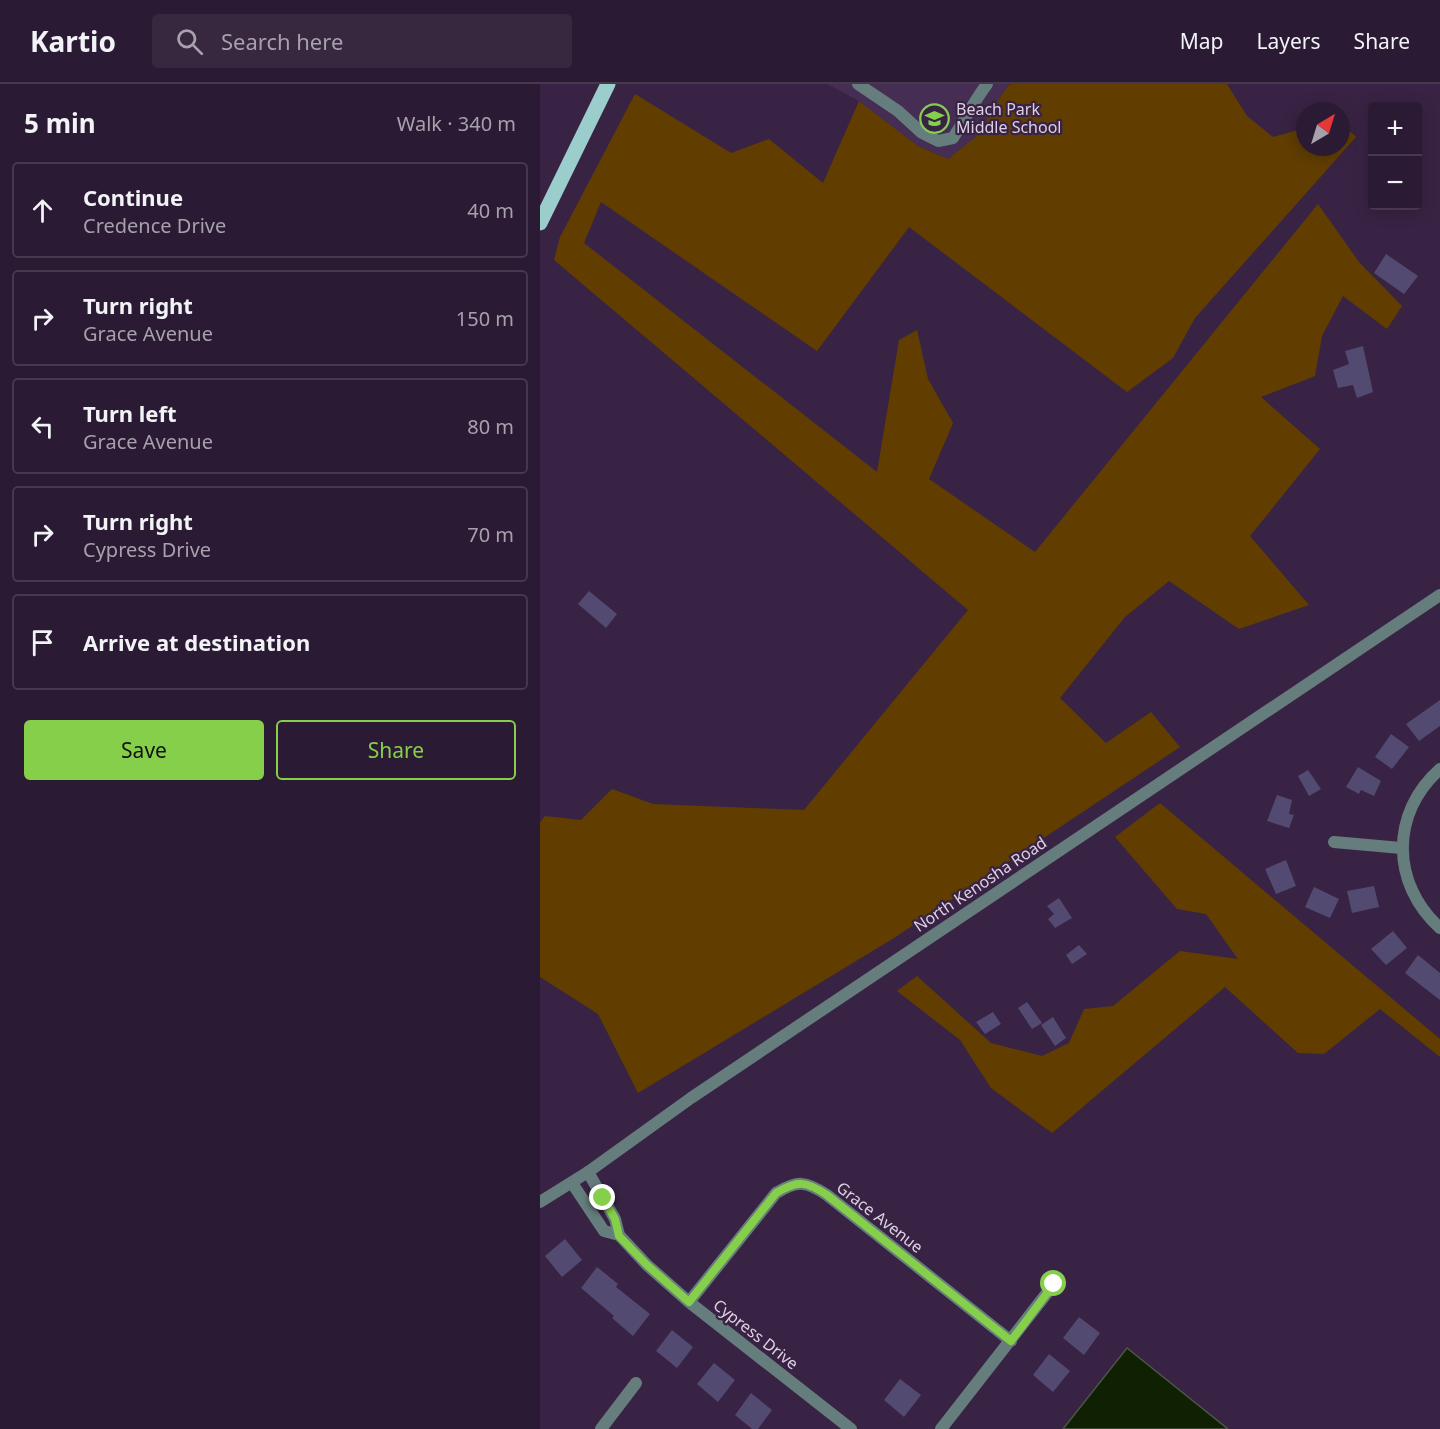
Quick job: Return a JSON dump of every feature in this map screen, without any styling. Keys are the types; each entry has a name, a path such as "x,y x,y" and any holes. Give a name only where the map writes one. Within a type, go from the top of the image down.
{"main road":[{"path":"540,223 608,84"}],"street":[{"path":"858,84 898,111 922,133 938,141 952,138 966,120 969,111 987,84"},
{"name":"North Kenosha Road","path":"540,1202 588,1173 692,1098 1440,595"},
{"path":"1440,769 1427,781 1412,804 1401,848 1414,893 1425,915 1440,928"},
{"path":"1334,842 1401,848"},
{"name":"Cypress Drive","path":"588,1173 615,1219 619,1236"},
{"name":"Cypress Drive","path":"572,1183 604,1231 619,1236 647,1265 689,1302 851,1429"},
{"name":"Grace Avenue","path":"689,1302 776,1193 792,1184 811,1184 1011,1341"},
{"path":"941,1429 1054,1284"},
{"path":"600,1429 636,1383"}],"shaded area":[{"name":"Beach Park Middle School","path":"827,84 1010,84 978,135 948,159 918,146 859,101"},
{"path":"1010,84 1227,84 1247,116 1273,137 1296,131 1296,156 1339,156 1195,318 1173,358 1127,392 909,227 817,351 601,202 584,243 877,472 899,340 917,330 928,379 953,423 929,479 1035,552 1318,204 1359,262 1402,306 1387,329 1343,296 1322,336 1315,376 1261,397 1320,449 1250,536 1309,605 1239,629 1169,581 1125,617 1060,698 1106,743 1151,712 1180,747 894,938 638,1093 598,1014 540,977 540,822 545,816 581,820 612,789 653,804 804,810 968,610 554,260 560,237 635,94 731,153 769,139 823,183 859,101 918,146 948,159 978,135"},
{"path":"1350,131 1356,137 1350,144"},
{"path":"1160,803 1440,1039 1440,1057 1380,1009 1324,1054 1298,1053 1225,987 1052,1133 991,1088 960,1040 897,991 917,976 991,1043 1042,1056 1069,1043 1084,1009 1113,1006 1180,951 1238,959 1206,914 1177,909 1115,837"},
{"path":"1127,1348 1228,1429 1063,1429"}],"building":[{"path":"1386,254 1418,276 1404,294 1374,273"},
{"path":"1363,346 1373,392 1357,398 1353,385 1338,388 1333,370 1349,364 1345,351"},
{"path":"589,591 617,614 606,628 578,604"},
{"path":"1440,700 1440,726 1419,741 1406,724"},
{"path":"1391,734 1409,747 1392,769 1375,757"},
{"path":"1358,767 1381,781 1374,796 1361,790 1359,794 1346,787"},
{"path":"1308,770 1321,789 1309,796 1298,776"},
{"path":"1277,795 1292,800 1289,814 1294,815 1289,828 1267,821"},
{"path":"1286,860 1296,886 1276,894 1265,869"},
{"path":"1374,886 1379,907 1352,913 1347,891"},
{"path":"1314,887 1339,899 1330,918 1305,907"},
{"path":"1059,898 1072,918 1055,928 1048,919 1054,914 1047,906"},
{"path":"1393,931 1407,948 1386,965 1371,949"},
{"path":"1079,945 1087,954 1072,964 1066,955"},
{"path":"1418,955 1440,973 1440,1000 1405,973"},
{"path":"1027,1002 1042,1023 1032,1029 1018,1008"},
{"path":"993,1012 1001,1024 985,1034 976,1022"},
{"path":"1053,1017 1066,1038 1055,1046 1041,1025"},
{"path":"565,1239 582,1260 562,1277 545,1256"},
{"path":"597,1267 618,1284 616,1287 650,1314 633,1336 612,1318 614,1316 581,1288"},
{"path":"1079,1317 1100,1333 1084,1355 1063,1338"},
{"path":"672,1330 693,1347 677,1368 656,1351"},
{"path":"1049,1354 1070,1371 1053,1392 1033,1375"},
{"path":"714,1363 735,1380 718,1402 697,1384"},
{"path":"900,1379 921,1395 904,1417 884,1400"},
{"path":"751,1393 772,1410 758,1429 752,1429 735,1415"}],"place":[{"name":"Beach Park Middle School","path":"935,118"}],"route":[{"path":"603,1198 615,1219 619,1236 647,1265 689,1302 776,1193 792,1184 811,1184 827,1195 1011,1341 1054,1284"}]}
